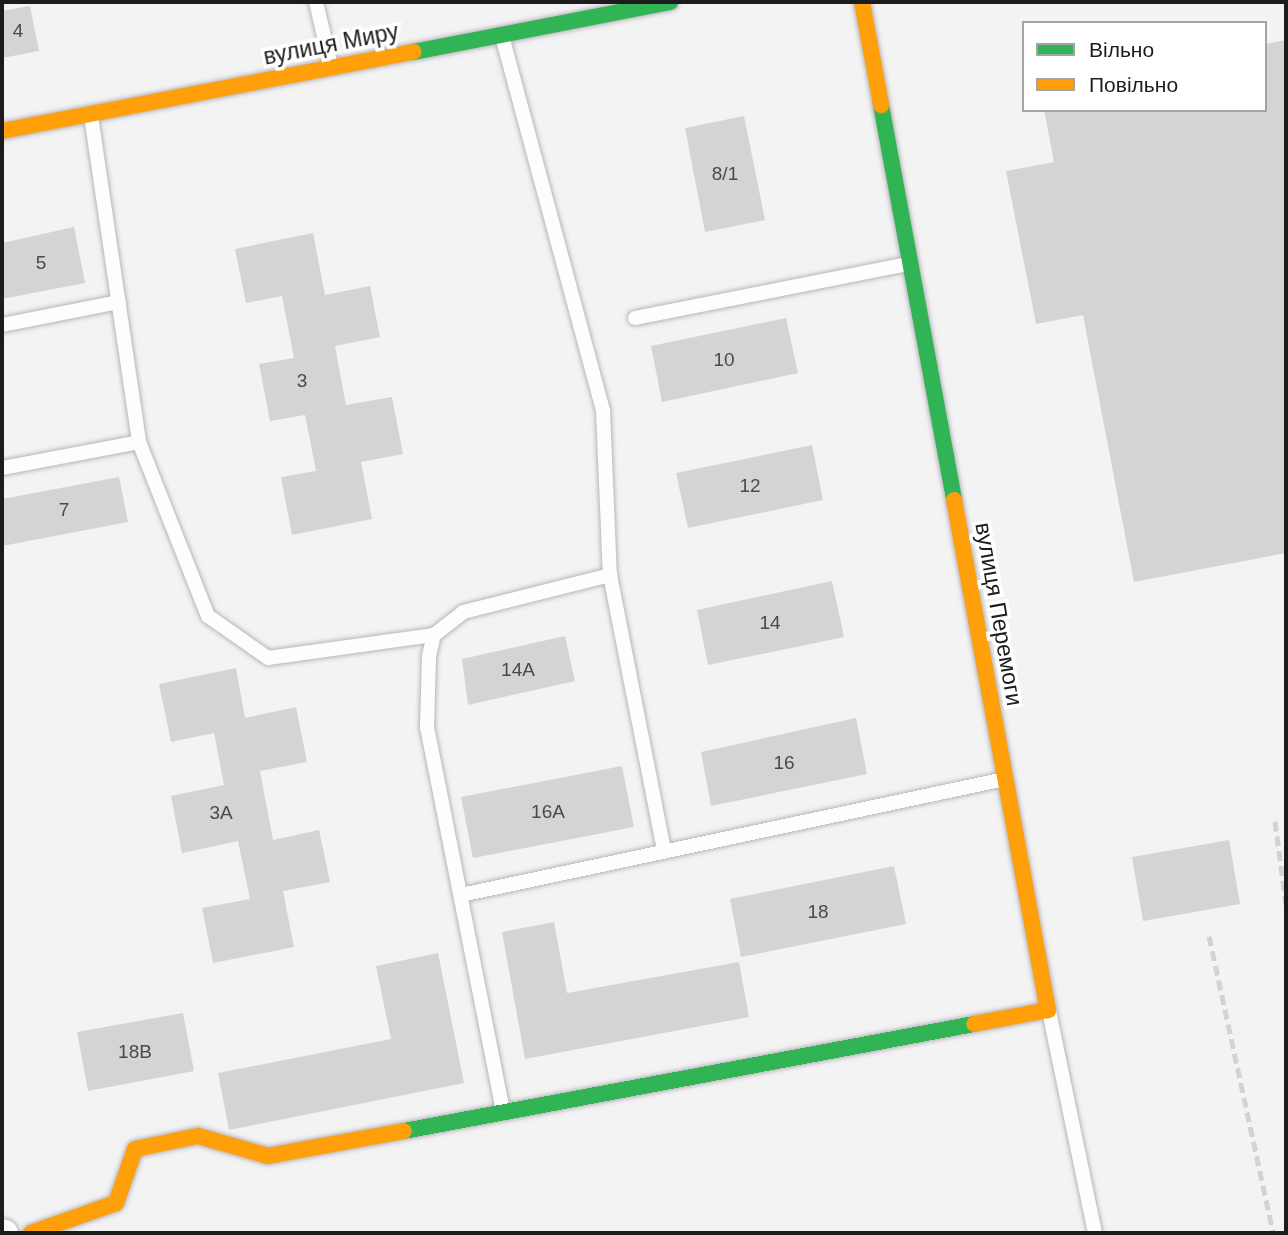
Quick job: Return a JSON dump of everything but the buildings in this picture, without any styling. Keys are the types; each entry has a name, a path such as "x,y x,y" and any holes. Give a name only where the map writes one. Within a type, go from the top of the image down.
{"street":[{"name":"вулиця Миру","path":"2,131 670,2"},
{"name":"вулиця Перемоги","path":"862,2 1048,1010"},
{"path":"31,1233 116,1203 135,1149 198,1136 268,1156 1048,1010"}],"lane":[{"path":"316,2 332,67"},
{"path":"501,34 603,411 610,575 664,851"},
{"path":"90,114 139,442 208,616 268,658 434,635 463,612 610,575"},
{"path":"635,317 911,264"},
{"path":"2,325 119,302"},
{"path":"2,468 139,442"},
{"path":"434,635 425,692 427,728 503,1111"},
{"path":"461,895 1006,779"},
{"name":"вулиця Перемоги","path":"1048,1010 1095,1233"}],"railway":[{"path":"1275,821 1286,904"},
{"path":"1209,936 1273,1233"}],"traffic: fast":[{"path":"413,52 670,2"},
{"path":"881,105 954,500"},
{"path":"404,1131 974,1024"}],"traffic: slow":[{"path":"862,2 881,105"},
{"path":"2,131 413,52"},
{"path":"954,500 1048,1010 974,1024"},
{"path":"31,1233 116,1203 135,1149 198,1136 268,1156 404,1131"}]}
